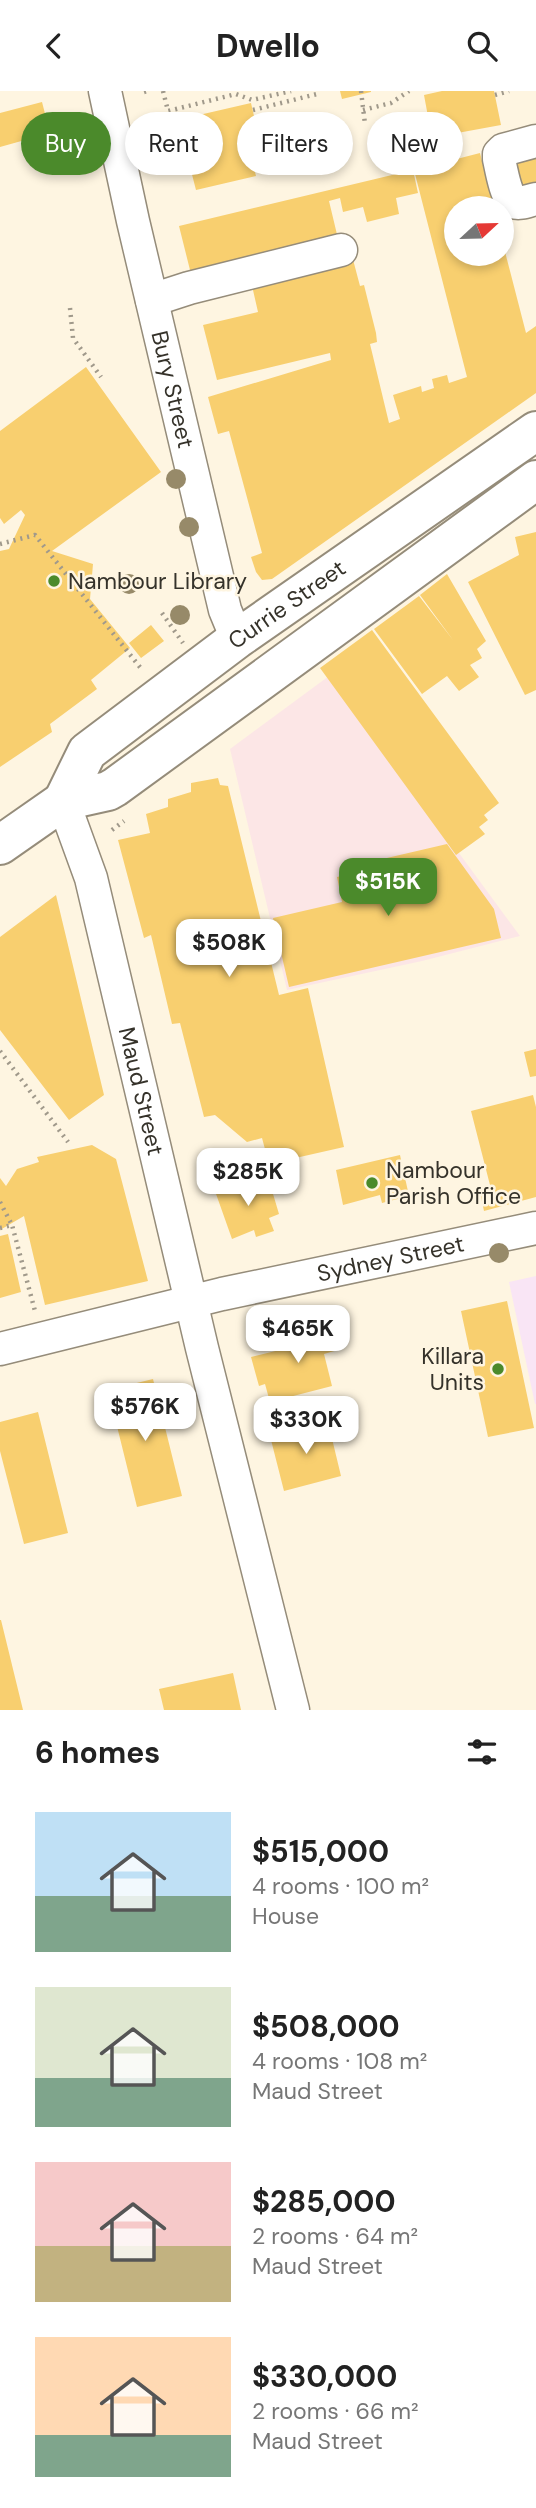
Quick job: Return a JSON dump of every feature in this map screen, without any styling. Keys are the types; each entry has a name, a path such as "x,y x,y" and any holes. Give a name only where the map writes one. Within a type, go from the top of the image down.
{"main road":[{"name":"Currie Street","path":"63,801 87,752 237,639 536,431"},
{"name":"Currie Street","path":"0,845 63,801 108,791 536,480"},
{"name":"Bury Street","path":"237,639 264,677"}],"street":[{"name":"Bury Street","path":"105,91 225,610 237,639"},
{"path":"536,141 503,150 499,159 508,196 516,203 536,199"},
{"path":"152,300 189,288 341,250"},
{"name":"Maud Street","path":"63,801 91,878 191,1303 293,1710"},
{"name":"Sydney Street","path":"0,1349 222,1294 536,1229"}],"path":[{"path":"163,91 168,111 236,94 252,100 291,91"},
{"path":"253,110 317,94 316,91"},
{"path":"361,91 365,124"},
{"path":"363,110 390,103 409,91"},
{"path":"495,95 509,91"},
{"path":"70,309 73,338 101,377"},
{"path":"0,544 35,535 146,674"},
{"path":"162,614 184,643"},
{"path":"0,1051 68,1142"},
{"path":"0,1202 12,1225 37,1319"},
{"path":"0,1228 12,1225"}],"shaded area":[{"path":"329,676 520,936 422,961 287,990 230,749"},
{"path":"536,1276 536,1404 535,1404 509,1282"}],"building":[{"path":"340,91 371,91 371,92 342,99"},
{"path":"442,91 494,91 501,125 463,132 463,112 427,112 424,95"},
{"path":"42,102 45,112 21,112 21,141 0,147 0,113"},
{"path":"251,103 253,112 237,112 237,175 256,176 196,190 192,175 223,175 223,112 212,112"},
{"path":"536,149 536,201 519,198 509,156"},
{"path":"480,153 491,196 444,196 444,266 509,266 526,333 536,326 536,393 272,579 262,580 251,557 262,553 229,431 218,434 208,397 331,360 330,353 217,380 203,325 258,312 250,277 351,252 360,286 364,285 376,333 377,342 370,344 389,423 400,419 393,395 421,386 422,392 434,388 432,379 447,375 449,383 467,377 415,175 463,175 463,157"},
{"path":"392,175 414,175 418,193 396,198 399,214 367,222 363,207 343,212 340,198 329,201 340,247 193,282 179,226"},
{"path":"86,367 161,472 52,551 93,564 90,599 130,648 91,680 97,689 50,724 52,732 0,767 0,551 9,549 25,515 21,510 4,524 0,518 0,431"},
{"path":"536,532 536,690 525,695 468,582 519,555 515,537"},
{"path":"447,574 486,641 477,649 482,658 470,665 479,677 459,691 447,676 422,694 374,629 419,596 453,640 420,595"},
{"path":"151,625 164,641 141,658 129,643"},
{"path":"372,630 499,803 484,815 488,820 479,827 485,834 456,855 320,668"},
{"path":"218,778 220,785 228,786 279,995 308,988 344,1147 269,1164 262,1138 247,1142 215,1115 204,1117 180,1023 172,1024 151,935 144,938 118,840 150,833 146,814 168,807 168,799 191,792 191,783"},
{"path":"447,844 494,909 501,938 289,987 273,918 342,902 337,877 362,871 361,864"},
{"path":"56,895 104,1095 69,1120 0,1030 0,937"},
{"path":"536,1049 536,1076 530,1077 524,1052"},
{"path":"533,1095 536,1107 536,1197 484,1211 480,1193 491,1189 471,1111"},
{"path":"92,1145 116,1159 148,1281 45,1305 24,1216 0,1230 0,1178 6,1186 17,1169 39,1162 37,1157"},
{"name":"Nambour Parish Office","path":"400,1155 409,1196 382,1203 380,1195 343,1205 336,1170"},
{"path":"268,1177 279,1214 269,1218 274,1231 256,1237 254,1230 232,1239 215,1191 246,1181 248,1185"},
{"path":"8,1234 21,1292 0,1298 0,1236"},
{"name":"Killara Units","path":"507,1301 534,1428 488,1437 461,1311"},
{"path":"335,1324 341,1349 324,1354 332,1386 270,1402 265,1384 259,1386 251,1357 300,1345 297,1334"},
{"path":"153,1379 182,1496 137,1507 108,1390"},
{"path":"38,1412 68,1533 24,1544 0,1451 0,1422"},
{"path":"328,1422 341,1476 284,1491 270,1436"},
{"path":"1,1620 23,1710 0,1710"},
{"path":"233,1673 241,1710 164,1710 159,1689"}],"place":[{"name":"Nambour Library","path":"54,581"},
{"name":"Nambour Parish Office","path":"372,1183"},
{"name":"Killara Units","path":"498,1369"}]}
